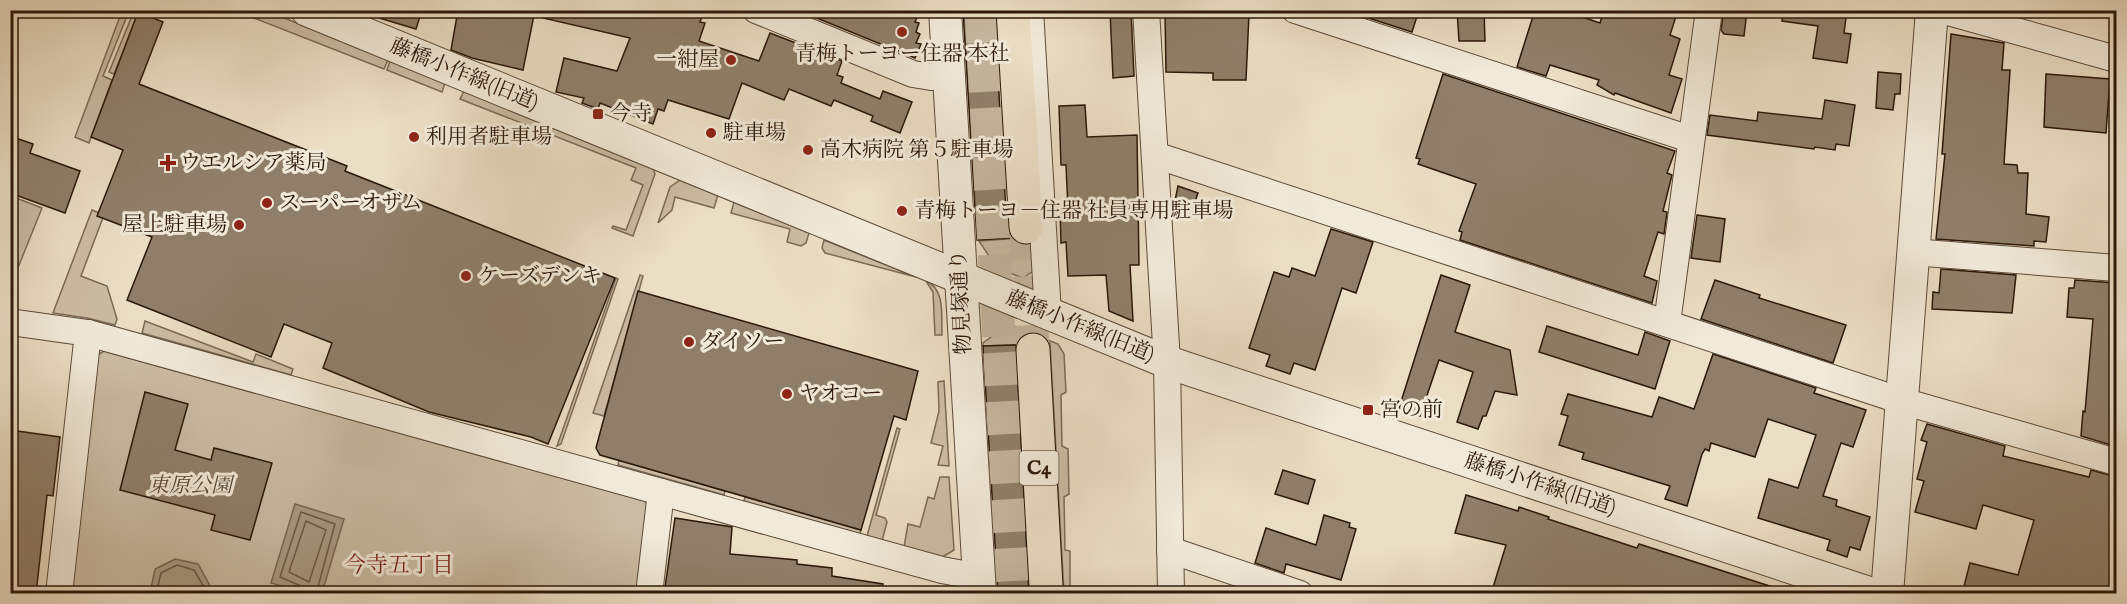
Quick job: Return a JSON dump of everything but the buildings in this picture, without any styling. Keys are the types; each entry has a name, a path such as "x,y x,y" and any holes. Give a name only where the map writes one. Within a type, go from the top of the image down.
{"highway":[{"path":"1013,10 1026,227"},
{"name":"C4","path":"1033,350 1046,586"}],"street":[{"name":"藤橋小作線(旧道)","path":"307,10 1167,362 1872,594"},
{"path":"756,10 913,74 931,77 949,75"},
{"name":"物見塚通り","path":"945,10 979,586"},
{"path":"1030,10 1048,314"},
{"path":"1146,10 1167,362 1171,594"},
{"path":"1295,10 1690,139"},
{"path":"1667,323 1709,10"},
{"path":"1887,594 1932,10"},
{"path":"1941,10 2116,59"},
{"path":"1155,155 1902,401 2116,462"},
{"path":"1912,252 2116,268"},
{"path":"10,322 88,333 942,570 979,586"},
{"path":"59,594 88,333"},
{"path":"650,594 661,492"},
{"path":"1170,550 1300,594"}],"green space":[{"path":"122,11 129,11 103,76 112,80 89,143 75,137"},
{"path":"134,11 139,11 114,74 109,72"},
{"path":"236,11 267,11 388,60 384,69"},
{"path":"390,61 445,83 442,92 387,70"},
{"path":"464,91 653,168 655,174 633,236 612,228 613,226 626,230 643,185 631,180 636,168 460,99"},
{"path":"680,180 718,195 714,208 675,197 672,210 658,223 670,187"},
{"path":"10,196 42,208 11,285"},
{"path":"734,202 809,233 806,243 801,246 787,242 790,229 731,213"},
{"path":"92,210 104,215 81,276 107,286 117,319 115,325 53,313"},
{"path":"1034,237 1036,269 1023,278 997,268 979,241"},
{"path":"824,240 916,277 825,253 822,248"},
{"path":"640,275 643,276 604,416 593,413"},
{"path":"616,278 618,279 561,444 557,446"},
{"path":"926,281 937,290 940,297 942,335 935,335 933,292"},
{"path":"145,321 253,362 256,354 293,369 291,375 142,333"},
{"path":"1009,324 1058,344 1064,354 1066,392 1061,395 1062,446 1068,449 1069,494 1064,497 1065,550 1070,551 1070,593 1064,593 1050,343 983,346 983,343"},
{"name":"東原公園","path":"104,351 645,501 650,509 640,593 69,594 96,356"},
{"path":"944,381 949,466 938,465 943,446 931,443 939,411 938,382"},
{"path":"897,428 900,429 876,515 885,518 887,522 882,541 867,536"},
{"path":"619,460 725,491 724,495 618,465"},
{"path":"940,477 949,477 954,550 941,558 904,547 908,524 920,527 928,497 934,499"},
{"path":"745,497 861,530 860,534 744,501"}],"water":[{"path":"295,504 344,519 322,593 306,593 271,583"},
{"path":"175,559 198,564 214,593 150,593 155,569"}],"tunnel":[{"path":"981,10 1013,594"},
{"path":"1026,227 1033,350"}],"place":[{"name":"青梅トーヨー住器 本社","path":"902,32"},
{"name":"一紺屋","path":"731,60"},
{"name":"今寺","path":"598,114"},
{"name":"駐車場","path":"711,133"},
{"name":"利用者駐車場","path":"414,137"},
{"name":"高木病院 第５駐車場","path":"808,150"},
{"name":"ウエルシア薬局","path":"168,163"},
{"name":"スーパーオザム","path":"267,203"},
{"name":"青梅トーヨ－住器 社員専用駐車場","path":"902,211"},
{"name":"屋上駐車場","path":"239,225"},
{"name":"ケーズデンキ","path":"466,276"},
{"name":"ダイソー","path":"689,342"},
{"name":"ヤオコー","path":"787,394"},
{"name":"宮の前","path":"1368,410"}],"district":[{"name":"今寺五丁目","path":"399,566"}]}
